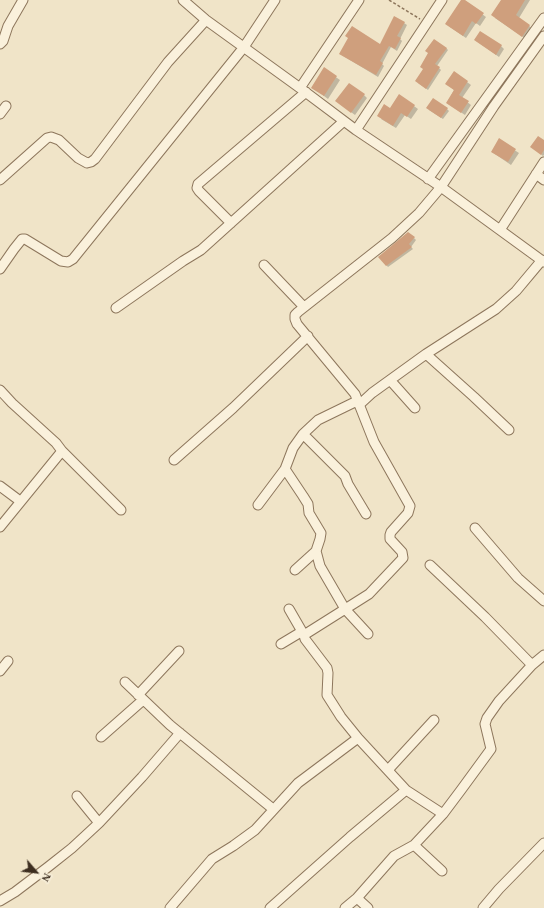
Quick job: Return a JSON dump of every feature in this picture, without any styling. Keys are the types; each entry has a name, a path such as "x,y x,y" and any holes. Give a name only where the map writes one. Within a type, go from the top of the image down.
{"street":[{"path":"0,44 3,41 8,26 23,0"},
{"path":"184,0 206,20 356,130 441,187 543,261 516,291 496,309 426,354 358,403 318,420 303,434 293,448 285,470 258,505"},
{"path":"0,269 22,239 25,239 61,261 68,262 73,259 244,47 275,0"},
{"path":"231,223 199,191 197,188 198,184 303,90 359,0"},
{"path":"356,130 442,0"},
{"path":"428,179 544,18"},
{"path":"0,180 47,138 51,137 59,140 78,158 86,162 91,162 95,159 168,62 206,20"},
{"path":"281,644 346,609 369,594 403,558 402,552 390,539 390,535 408,513 410,506 374,442 355,394 297,324 295,315 392,238 419,213 441,187 494,106 544,36"},
{"path":"0,114 6,106"},
{"path":"116,308 201,250 344,121"},
{"path":"500,230 544,162"},
{"path":"536,174 544,180"},
{"path":"264,265 304,307"},
{"path":"174,460 233,408 308,336"},
{"path":"426,354 509,430"},
{"path":"390,380 414,408"},
{"path":"0,390 56,443 62,451 122,510"},
{"path":"303,434 345,476 348,484 366,514"},
{"path":"0,527 62,451"},
{"path":"285,470 308,504 309,513 321,533 316,551 295,570"},
{"path":"0,486 20,501"},
{"path":"475,528 518,578 544,600"},
{"path":"316,551 320,566 346,609 368,634"},
{"path":"430,565 485,617 532,665"},
{"path":"289,609 305,639 327,668 327,695 341,717 358,738 406,790 443,814"},
{"path":"101,737 140,697 179,651"},
{"path":"345,908 394,856 414,845 443,814 491,749 484,724 487,718 499,701 532,665 544,655"},
{"path":"0,671 8,661"},
{"path":"125,682 180,733 273,809"},
{"path":"388,770 434,720"},
{"path":"0,901 15,892 48,867 72,848 99,823 180,733"},
{"path":"170,908 212,859 255,830 298,783 358,738"},
{"path":"270,908 406,790"},
{"path":"76,796 99,823"},
{"path":"483,908 499,889 544,843"},
{"path":"414,845 442,871"},
{"path":"356,898 368,908"}],"path":[{"path":"389,0 427,24"}],"building":[{"path":"461,0 465,0 484,13 476,24 472,21 463,36 445,24"},
{"path":"501,0 525,0 516,15 530,25 522,37 491,15"},
{"path":"394,16 405,22 397,36 401,38 395,49 389,46 380,61 383,63 376,75 339,54 348,38 345,36 352,26 380,44"},
{"path":"480,31 502,45 496,55 474,40"},
{"path":"434,39 447,48 435,64 440,67 426,89 415,81 423,69 420,67 428,53 425,51"},
{"path":"324,67 337,76 324,96 311,88"},
{"path":"454,71 468,81 459,95 469,101 461,113 446,103 454,90 445,84"},
{"path":"349,83 365,94 351,113 335,101"},
{"path":"399,94 415,105 407,117 401,113 393,126 377,116 384,104 390,108"},
{"path":"433,98 448,108 441,118 426,108"},
{"path":"538,136 544,140 544,150 541,155 530,147"},
{"path":"499,138 516,149 508,162 491,152"},
{"path":"408,232 415,237 409,244 412,247 386,266 378,257"}]}
